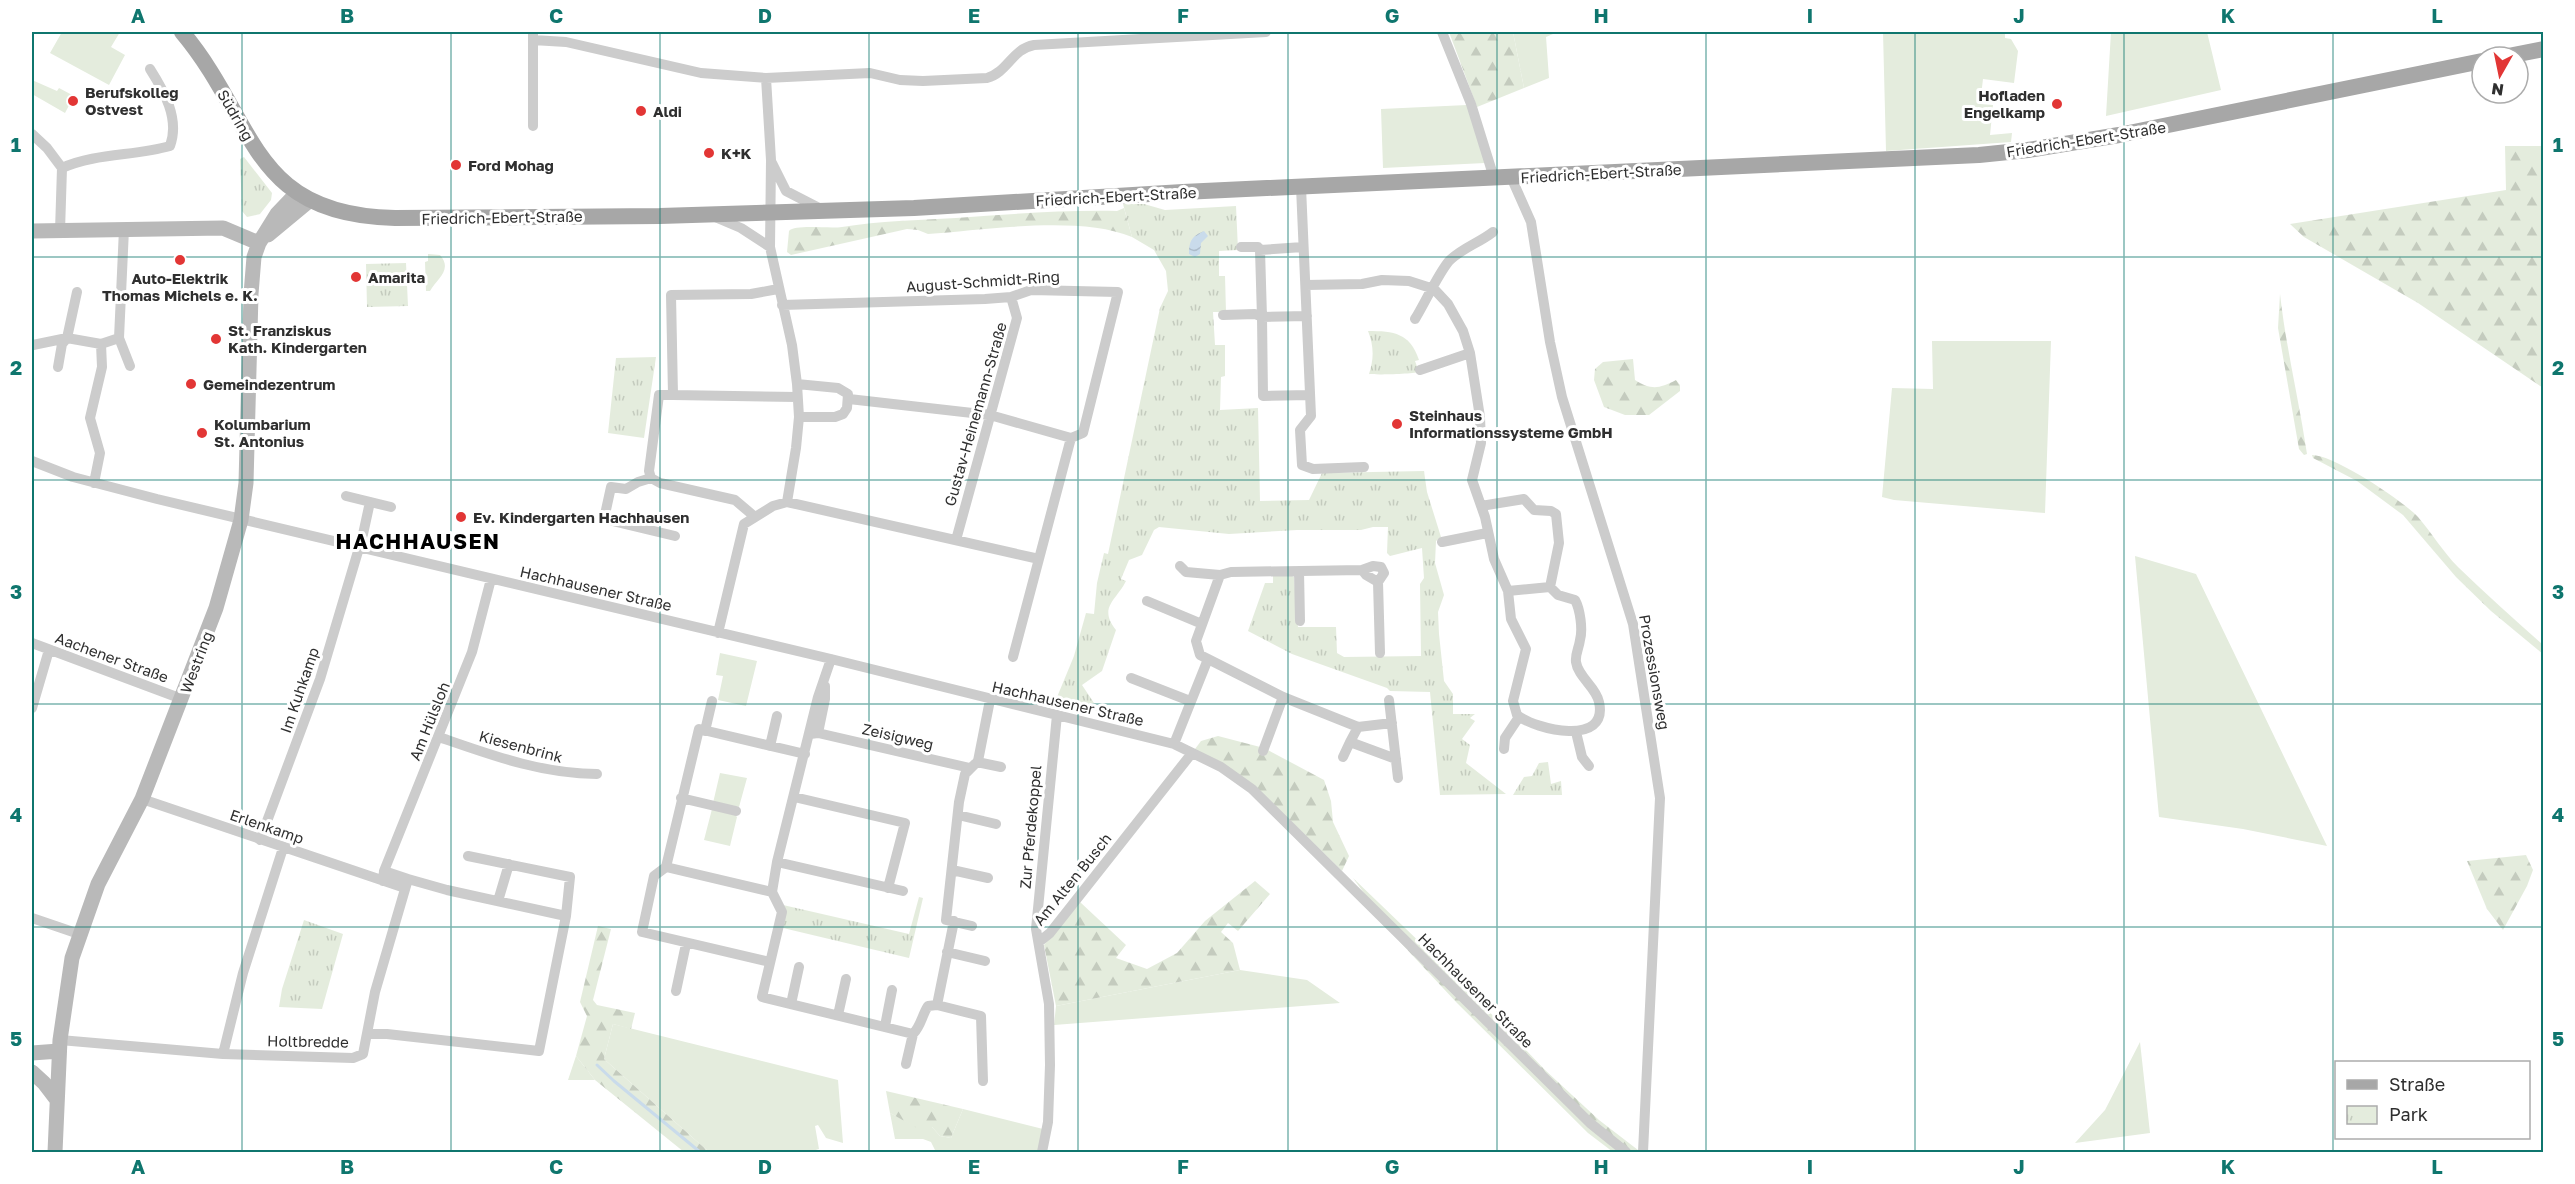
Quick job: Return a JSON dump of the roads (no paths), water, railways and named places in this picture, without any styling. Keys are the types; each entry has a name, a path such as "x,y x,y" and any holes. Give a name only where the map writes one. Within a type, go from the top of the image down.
{"main road":[{"name":"Südring","path":"182,32 200,54 262,159 303,197"},
{"name":"Friedrich-Ebert-Straße","path":"303,197 355,215 373,217 712,215 1301,187 1499,174 1967,156 2028,150 2141,131 2470,63"}],"street":[{"path":"533,126 533,36 701,73 766,78 870,73 900,80 987,78 997,75 1004,69 1024,46 1266,32"},
{"name":"Prozessionsweg","path":"1442,32 1499,174 1531,222 1550,342 1562,398 1633,624 1660,798 1644,1152"},
{"path":"62,168 74,163 148,152 170,146 173,136 166,93 150,69"},
{"path":"766,78 771,160 770,247 797,384 799,417 787,502"},
{"path":"32,134 47,148 62,168 60,231"},
{"path":"771,160 786,191 826,211"},
{"path":"1301,187 1311,416 1300,430 1302,465 1313,469 1364,467"},
{"name":"Westring","path":"55,1152 59,1052 65,997 79,934 98,884 142,799 216,608 241,520 248,445 252,271 259,243 277,214 303,197"},
{"name":"Friedrich-Ebert-Straße","path":"712,215 741,228 770,247"},
{"path":"32,231 223,228 259,243"},
{"path":"124,229 119,338 130,366"},
{"path":"1415,319 1449,262 1475,241 1483,240 1492,232"},
{"path":"1241,247 1258,247 1260,250 1303,248"},
{"path":"1260,250 1263,396 1310,395"},
{"path":"1306,285 1362,284 1382,280 1409,282 1434,289 1448,304 1463,331 1470,353 1480,417 1481,443 1472,480 1494,559 1508,591 1511,619 1526,649 1514,700 1516,715 1545,728 1576,732 1590,727 1598,720 1599,699 1576,665 1575,655 1581,637 1578,606 1575,600 1558,595 1550,587"},
{"path":"673,395 671,295 751,294 778,289"},
{"name":"August-Schmidt-Ring","path":"782,305 1011,297 1031,290 1118,292 1083,433 1071,438 1013,657"},
{"path":"58,367 77,292"},
{"name":"Gustav-Heinemann-Straße","path":"956,540 1017,318 1011,297"},
{"path":"1223,315 1306,316"},
{"path":"33,345 67,338 101,344 119,338"},
{"path":"94,483 100,453 90,418 102,367 101,344"},
{"path":"1420,370 1470,353"},
{"path":"797,384 838,388 848,394 849,399 848,408 843,414 835,417 799,417"},
{"path":"651,478 659,394 797,398"},
{"path":"849,399 990,415 1071,438"},
{"name":"Hachhausener Straße","path":"32,461 94,483 241,520 831,659 1174,744 1221,767 1252,789 1590,1123 1626,1152"},
{"path":"675,536 604,519 611,487 626,489 651,478 660,483 735,500 755,517"},
{"path":"346,496 391,507"},
{"path":"1481,506 1524,499 1534,510 1556,514 1559,543 1550,587"},
{"path":"359,548 370,502"},
{"path":"718,633 744,524 774,506 787,502 1039,559"},
{"path":"1442,542 1487,533"},
{"name":"Im Kuhkamp","path":"260,840 320,679 359,548"},
{"path":"1180,566 1186,572 1220,575 1362,570 1373,566 1381,567 1384,573 1378,582 1380,652"},
{"path":"1299,571 1300,621"},
{"path":"1220,575 1196,641 1200,655 1283,697 1358,727 1392,723"},
{"name":"Am Hülsloh","path":"383,876 472,652 491,579"},
{"path":"1508,591 1550,587"},
{"path":"1147,601 1202,624"},
{"name":"Aachener Straße","path":"32,643 182,699"},
{"path":"32,708 50,650"},
{"path":"831,659 818,697 814,734 805,754 777,862 772,892 782,912 762,997 913,1034"},
{"path":"1174,744 1208,659"},
{"path":"1131,678 1191,701"},
{"path":"1263,751 1283,697"},
{"path":"972,926 946,920 965,774 974,765 990,700"},
{"path":"1389,700 1398,778"},
{"path":"705,731 712,701"},
{"name":"Zur Pferdekoppel","path":"1040,941 1036,929 1057,715"},
{"path":"770,746 777,716"},
{"path":"1504,748 1505,738 1519,717"},
{"path":"1343,757 1358,727"},
{"path":"666,867 699,729 805,754"},
{"path":"1576,732 1582,757 1589,766"},
{"name":"Zeisigweg","path":"814,734 974,765 1001,767"},
{"name":"Kiesenbrink","path":"439,738 515,763 572,774 597,774"},
{"path":"1350,742 1396,759"},
{"name":"Am Alten Busch","path":"1042,1152 1048,1122 1050,1065 1049,1004 1040,941 1050,933 1192,753"},
{"path":"794,797 905,823 888,888"},
{"path":"681,798 736,811"},
{"name":"Erlenkamp","path":"142,799 283,848 407,884 566,916"},
{"path":"958,815 996,824"},
{"path":"223,1054 243,973 283,848"},
{"path":"468,856 570,877 566,916"},
{"path":"777,862 903,891"},
{"path":"498,902 509,864"},
{"path":"770,962 642,932 654,876 664,867 772,892"},
{"path":"952,870 988,878"},
{"path":"367,1034 375,992 407,884"},
{"name":"Holtbredde","path":"59,1052 352,1058 363,1054 367,1034 387,1034 539,1051 566,916"},
{"path":"32,918 79,934"},
{"path":"936,1005 954,921"},
{"path":"676,991 686,944"},
{"path":"947,952 985,961"},
{"path":"791,1004 799,967"},
{"path":"838,1015 846,979"},
{"path":"885,1026 892,990"},
{"path":"906,1064 913,1034 918,1029 923,1014 928,1006 936,1005 981,1016 983,1081"},
{"path":"32,1053 59,1052"},
{"path":"32,1061 59,1052"},
{"path":"32,1072 57,1100"}],"water":[{"path":"1204,231 1208,236 1201,243 1200,254 1195,257 1189,254 1191,242 1194,237"}],"waterway":[{"path":"597,1065 700,1152"}],"place":[{"name":"Berufskolleg Ostvest","path":"73,101"},
{"name":"Hofladen Engelkamp","path":"2057,104"},
{"name":"Aldi","path":"641,111"},
{"name":"K+K","path":"709,153"},
{"name":"Ford Mohag","path":"456,165"},
{"name":"Auto-Elektrik Thomas Michels e. K.","path":"180,260"},
{"name":"Amarita","path":"356,277"},
{"name":"St. Franziskus Kath. Kindergarten","path":"216,339"},
{"name":"Gemeindezentrum","path":"191,384"},
{"name":"Steinhaus Informationssysteme GmbH","path":"1397,424"},
{"name":"Kolumbarium St. Antonius","path":"202,433"},
{"name":"Ev. Kindergarten Hachhausen","path":"461,517"}],"district":[{"name":"HACHHAUSEN","path":"418,541"}]}
